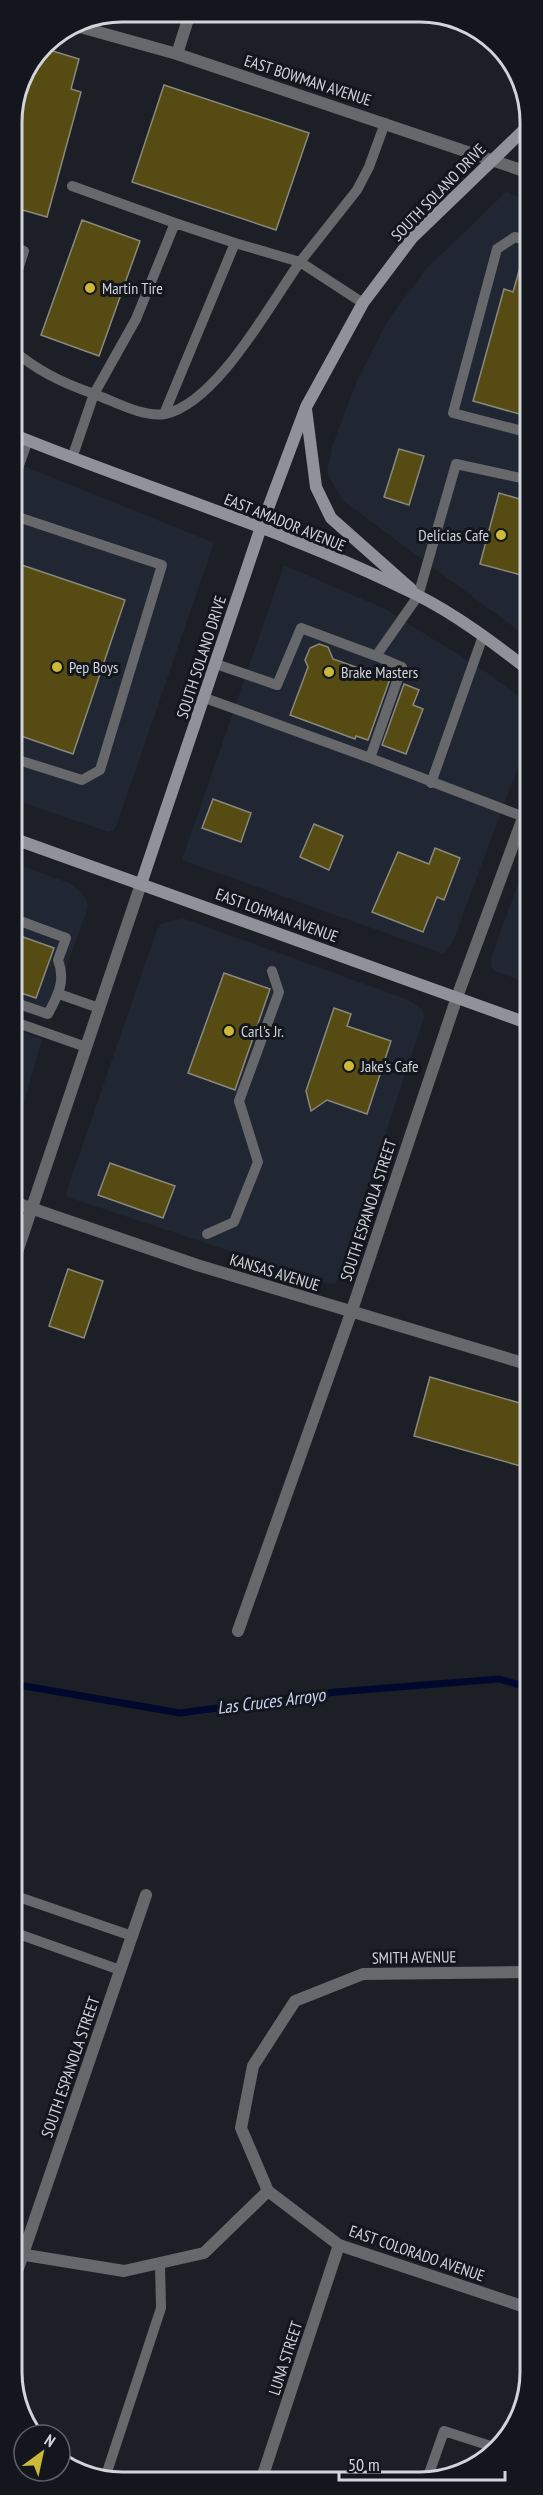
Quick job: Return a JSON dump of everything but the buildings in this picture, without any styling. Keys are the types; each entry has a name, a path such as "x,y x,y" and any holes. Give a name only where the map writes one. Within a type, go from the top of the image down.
{"main road":[{"name":"SOUTH SOLANO DRIVE","path":"141,884 261,527 306,407 363,303 412,238 520,133"},
{"path":"306,407 316,487 331,518 418,596"},
{"name":"EAST AMADOR AVENUE","path":"23,438 261,527 418,596 483,636 520,664"},
{"name":"EAST LOHMAN AVENUE","path":"23,842 520,1019"}],"street":[{"path":"177,54 187,22"},
{"name":"EAST BOWMAN AVENUE","path":"88,29 177,54 520,168"},
{"name":"SOUTH ESPANOLA STREET","path":"238,1631 351,1313 457,997 520,828"},
{"name":"SOUTH SOLANO DRIVE","path":"23,1234 141,884"},
{"name":"KANSAS AVENUE","path":"23,1205 197,1265 520,1362"},
{"name":"SOUTH ESPANOLA STREET","path":"22,2244 146,1895"},
{"name":"SMITH AVENUE","path":"268,2191 241,2128 253,2066 295,2001 363,1974 520,1972"},
{"path":"22,2256 124,2271 204,2253 268,2191"},
{"name":"EAST COLORADO AVENUE","path":"268,2191 339,2245 520,2305"},
{"name":"LUNA STREET","path":"264,2472 339,2245"}],"lane":[{"path":"23,357 59,382 147,413 164,414 203,393 221,376 300,262 357,190 369,167 385,123"},
{"path":"72,186 235,243 300,262 363,303"},
{"path":"72,458 94,394 136,319 175,223"},
{"path":"520,239 514,237 497,249 453,413 520,430"},
{"path":"164,414 235,243"},
{"path":"23,454 28,440"},
{"path":"376,656 418,596 456,464 520,478"},
{"path":"23,519 162,565 100,770 82,780 23,761"},
{"path":"216,664 276,685 301,628 402,667 370,758"},
{"path":"431,783 483,636"},
{"path":"205,698 520,816"},
{"path":"23,922 66,938 58,960 63,973 59,994 48,1014 23,1005"},
{"path":"207,1234 234,1222 258,1162 239,1101 279,992 272,971"},
{"path":"59,994 99,1008"},
{"path":"23,1025 86,1047"},
{"path":"22,1897 132,1936"},
{"path":"22,1935 120,1970"},
{"path":"107,2471 161,2308 160,2263"},
{"path":"430,2472 444,2431 489,2445"}],"shaded area":[{"path":"506,192 520,197 520,632 342,500 327,473 332,447 356,383 388,320 427,268"},
{"path":"23,465 214,543 117,824 114,830 109,832 23,803"},
{"path":"284,565 385,609 486,672 520,698 520,762 455,936 446,952 441,953 182,860"},
{"path":"23,866 69,883 81,892 88,907 47,1020 23,1012"},
{"path":"520,878 520,980 495,971 491,966 491,958"},
{"path":"182,918 406,999 423,1010 424,1017 336,1283 329,1284 67,1197 66,1193 157,930 161,924"},
{"path":"23,1033 42,1039 23,1107"}],"waterway":[{"name":"Las Cruces Arroyo","path":"22,1686 180,1713 336,1692 499,1679 520,1685"}],"place":[{"name":"Martin Tire","path":"90,288"},
{"name":"Delicias Cafe","path":"501,535"},
{"name":"Pep Boys","path":"57,667"},
{"name":"Brake Masters","path":"329,672"},
{"name":"Carl's Jr.","path":"229,1031"},
{"name":"Jake's Cafe","path":"349,1066"}]}
